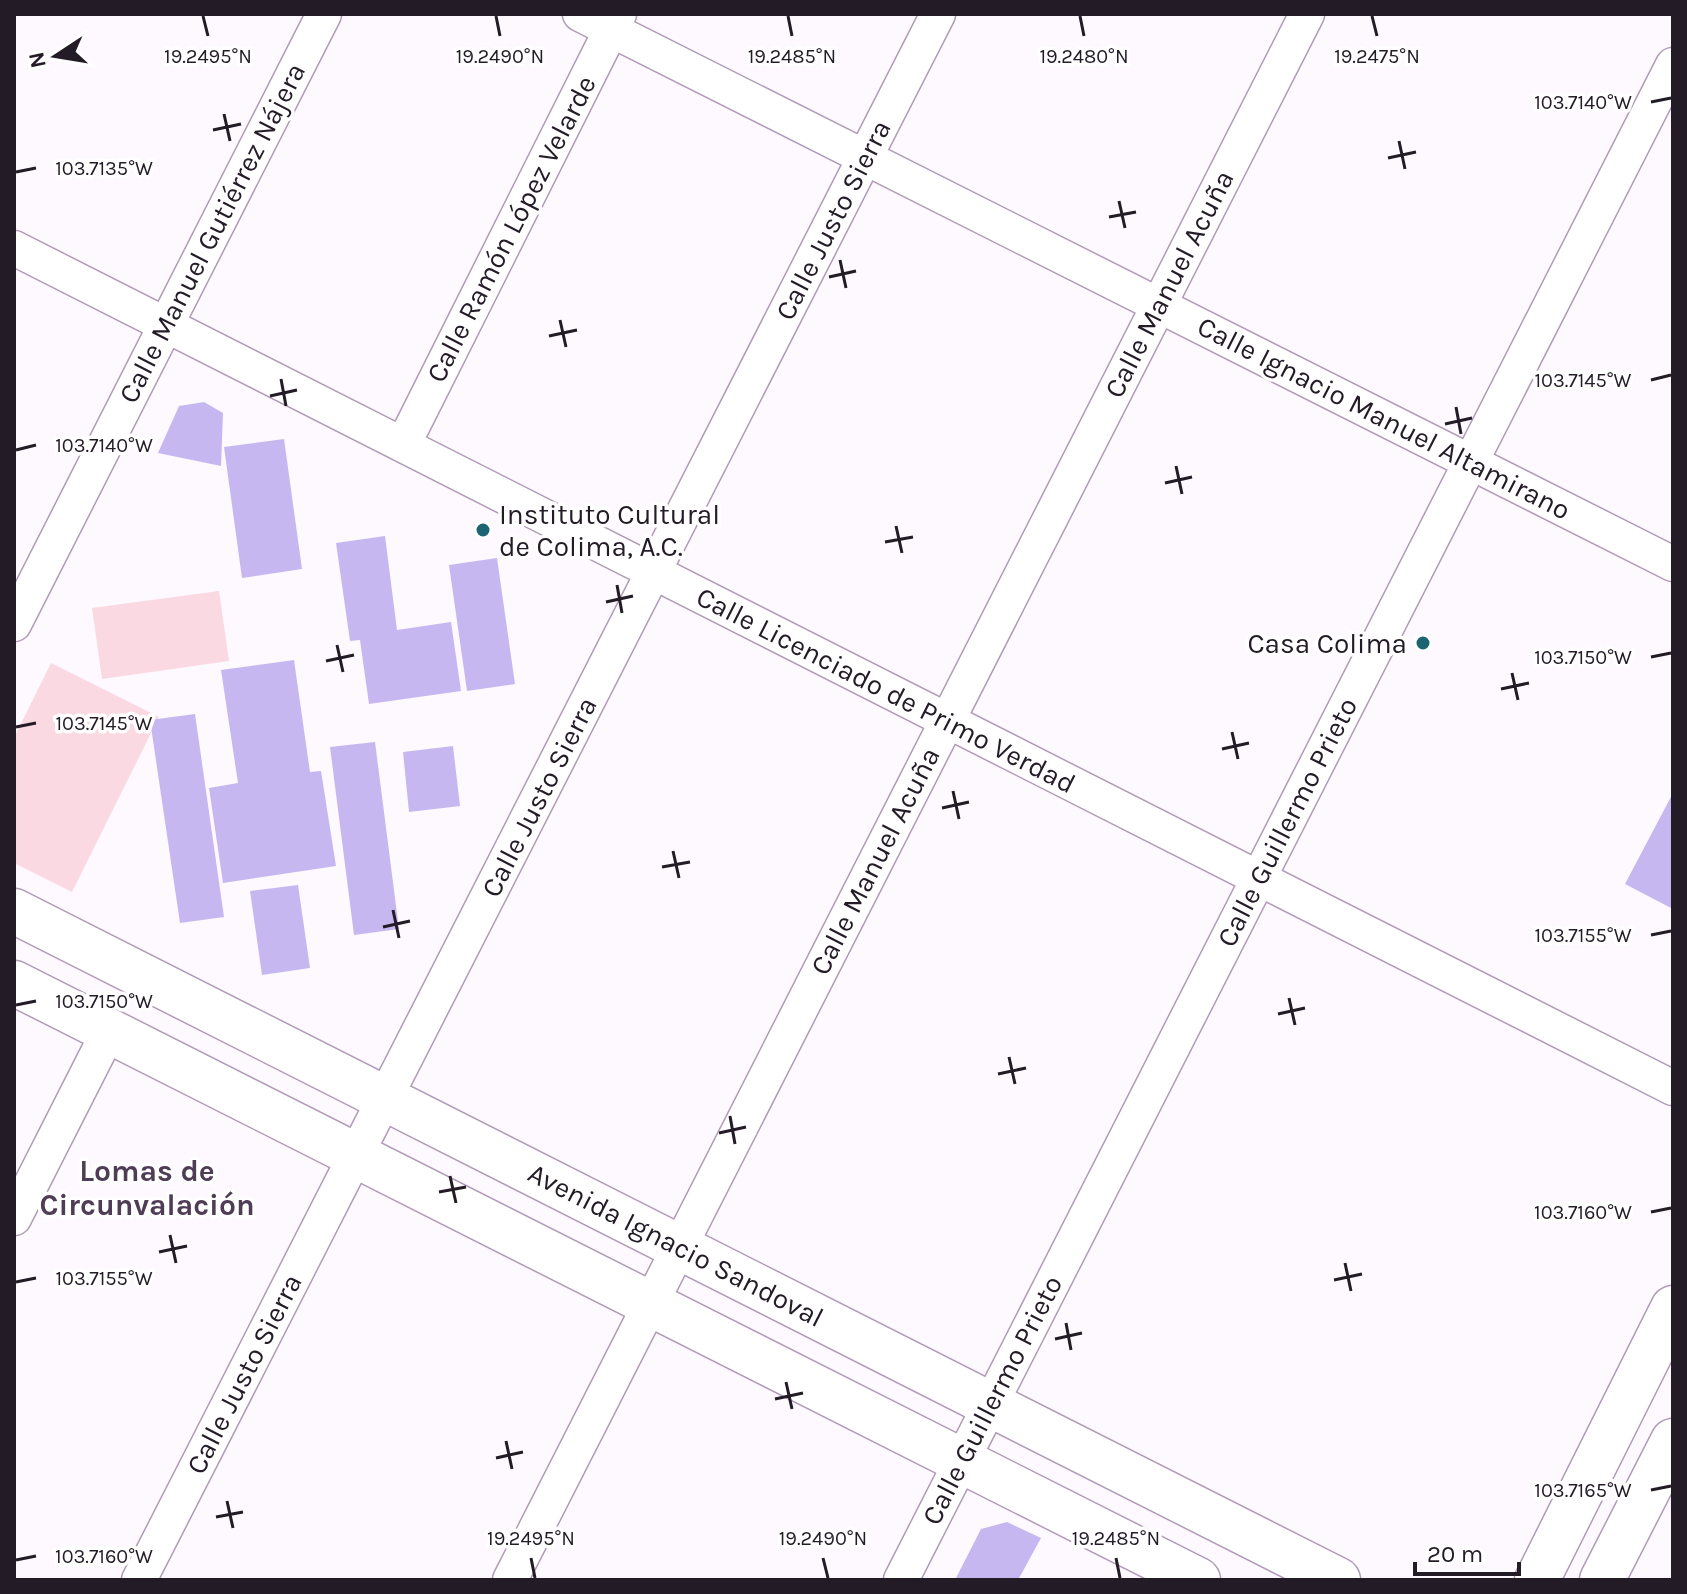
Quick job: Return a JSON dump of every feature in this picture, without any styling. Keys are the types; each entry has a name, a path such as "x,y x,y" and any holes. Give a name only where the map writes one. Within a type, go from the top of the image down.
{"main road":[{"name":"Avenida Ignacio Sandoval","path":"14,911 1338,1580"},
{"path":"14,983 1198,1580"},
{"path":"1537,1580 1673,1308"},
{"path":"1602,1580 1673,1441"}],"street":[{"name":"Calle Manuel Gutiérrez Nájera","path":"14,624 324,14"},
{"name":"Calle Ignacio Manuel Altamirano","path":"580,14 615,22 865,158 1673,564"},
{"name":"Calle Justo Sierra","path":"139,1580 938,14"},
{"name":"Calle Manuel Acuña","path":"510,1580 1307,14"},
{"name":"Calle Ramón López Velarde","path":"403,445 615,22"},
{"name":"Calle Guillermo Prieto","path":"901,1580 1673,65"},
{"name":"Calle Licenciado de Primo Verdad","path":"14,248 1673,1088"},
{"path":"14,1218 109,1031"}],"shaded area":[{"path":"219,591 229,661 102,679 92,608"},
{"path":"51,663 159,717 72,892 14,863 14,738"}],"building":[{"path":"204,402 223,413 221,466 158,453 179,406"},
{"path":"284,439 302,569 242,578 224,447"},
{"path":"385,536 397,630 451,622 461,691 369,704 360,640 350,641 336,543"},
{"path":"497,558 515,684 467,691 449,565"},
{"path":"294,660 310,772 321,771 336,866 223,883 209,788 238,783 221,670"},
{"path":"195,714 224,917 180,923 150,720"},
{"path":"375,742 399,929 354,935 330,747"},
{"path":"453,746 460,806 409,812 403,752"},
{"path":"1673,793 1673,909 1625,884"},
{"path":"298,885 310,968 262,975 250,891"},
{"path":"1007,1522 1041,1538 1018,1580 955,1580 981,1529"}],"place":[{"name":"Instituto Cultural de Colima, A.C.","path":"483,530"},
{"name":"Casa Colima","path":"1423,643"}],"district":[{"name":"Lomas de Circunvalación","path":"147,1188"}]}
